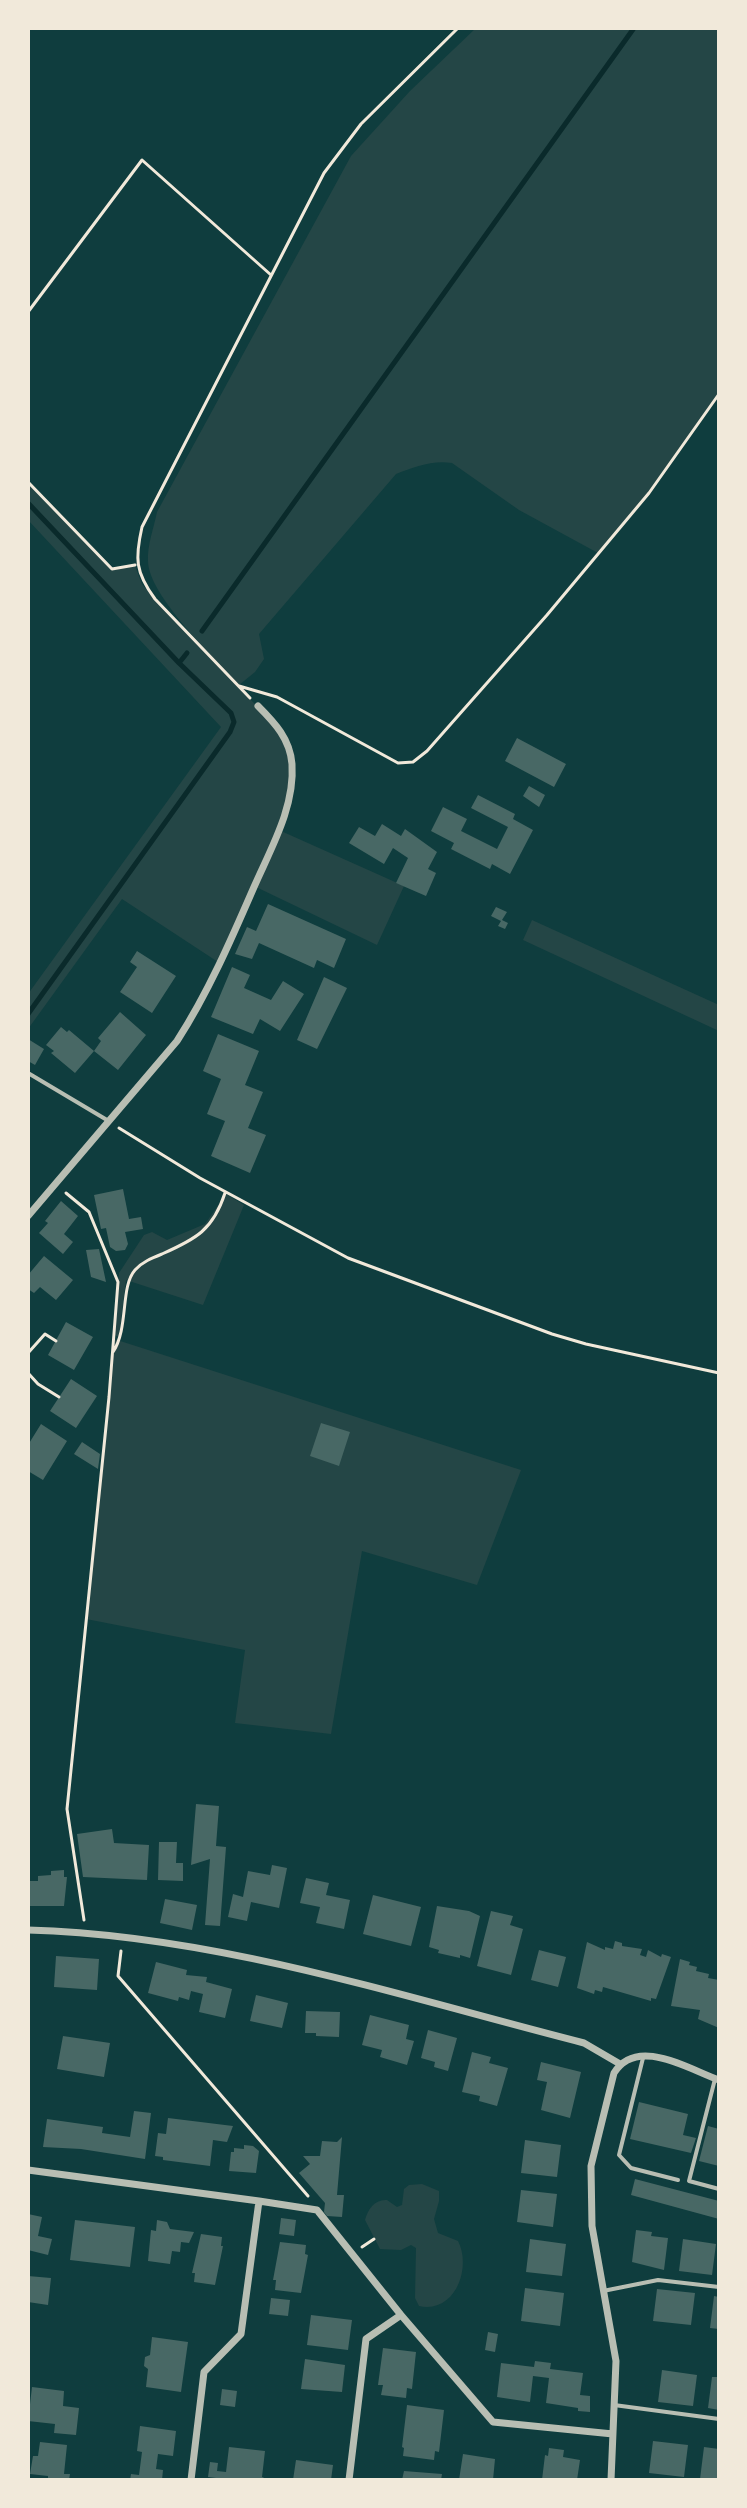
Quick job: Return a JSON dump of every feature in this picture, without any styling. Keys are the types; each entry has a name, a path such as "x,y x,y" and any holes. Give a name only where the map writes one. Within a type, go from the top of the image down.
{"street":[{"path":"28,1216 177,1041 194,1014 239,923 282,824 288,803 292,762 286,742 276,725 258,706"},
{"path":"28,1930 123,1936 240,1955 584,2043 620,2064"},
{"path":"611,2480 616,2361 592,2226 591,2166 614,2073 620,2064 631,2057 650,2055 717,2079"},
{"path":"28,2170 317,2210 401,2315 493,2422 613,2434"},
{"path":"192,2477 204,2372 241,2334 259,2201"},
{"path":"349,2480 366,2339 401,2315"}],"lane":[{"path":"28,1073 109,1121"},
{"path":"644,2055 619,2155 631,2168 678,2180"},
{"path":"717,2079 689,2181 719,2189"},
{"path":"603,2291 658,2280 719,2287"},
{"path":"614,2405 719,2419"}],"path":[{"path":"258,706 155,599 143,582 137,565 138,542 148,512 324,173 342,146 383,101 458,28"},
{"path":"28,312 142,160 271,275"},
{"path":"239,686 277,697 398,763 413,762 427,751 547,615 649,493 719,394"},
{"path":"28,482 112,569 137,565"},
{"path":"109,1121 225,1193 348,1258 575,1341 719,1373"},
{"path":"55,1184 89,1212 118,1282 67,1809 86,1932"},
{"path":"113,1352 122,1333 128,1282 132,1273 150,1259 184,1244 208,1228 218,1214 225,1193"},
{"path":"28,1353 45,1334 56,1341"},
{"path":"28,1373 38,1384 59,1397"},
{"path":"123,1936 118,1976 309,2197 307,2208"}],"shaded area":[{"path":"476,28 719,28 719,393 648,493 598,553 519,510 452,463 430,463 396,474 259,634 264,659 255,672 239,685 171,609 151,575 148,555 157,512 351,156 410,91"},
{"path":"28,484 112,570 135,566 142,584 154,599 275,725 287,750 290,766 289,788 275,838 218,962 122,899 28,1029 28,994 221,727 28,520"},
{"path":"281,831 404,886 377,945 256,887"},
{"path":"532,920 719,1005 719,1031 523,940"},
{"path":"226,1194 244,1205 203,1305 126,1280 119,1337 114,1335 119,1273 144,1235 152,1232 167,1240 205,1224"},
{"path":"114,1339 521,1470 477,1585 362,1551 331,1734 235,1723 245,1650 86,1619"},
{"path":"422,2184 439,2191 434,2219 438,2233 458,2241 463,2264 457,2287 451,2296 432,2307 419,2306 415,2298 416,2248 411,2245 401,2250 380,2249 365,2220 376,2203 387,2200 397,2207 402,2205 404,2189 409,2185"}],"building":[{"path":"517,738 566,764 554,787 505,761"},
{"path":"529,786 545,795 539,807 523,796"},
{"path":"478,795 515,814 513,819 533,830 510,874 492,864 490,869 451,849 454,843 431,831 443,807 467,819 461,831 497,849 508,827 471,808"},
{"path":"382,824 401,836 405,829 437,852 428,869 436,873 426,896 396,883 408,858 393,848 384,864 349,843 359,827 375,836"},
{"path":"268,904 346,939 334,968 317,960 314,968 259,943 252,959 235,954 247,927 256,931"},
{"path":"496,907 507,912 502,920 508,923 505,929 498,926 501,921 491,916"},
{"path":"137,951 176,976 152,1013 120,992 137,967 130,962"},
{"path":"232,967 250,975 244,988 271,1000 283,981 304,994 280,1031 260,1019 253,1034 211,1017"},
{"path":"324,977 347,988 317,1049 297,1040"},
{"path":"120,1012 146,1035 118,1070 94,1051 101,1041 98,1038"},
{"path":"61,1027 94,1051 75,1073 46,1045"},
{"path":"218,1034 259,1051 245,1085 263,1092 248,1128 266,1135 250,1173 211,1156 225,1121 207,1114 221,1079 203,1071"},
{"path":"28,1039 44,1049 35,1065 28,1061"},
{"path":"123,1189 129,1219 141,1217 143,1229 125,1232 128,1244 125,1250 116,1251 110,1247 106,1228 101,1229 94,1195"},
{"path":"61,1201 78,1216 64,1234 73,1242 63,1254 39,1233"},
{"path":"99,1249 106,1282 91,1277 86,1250"},
{"path":"44,1256 73,1280 56,1300 40,1287 34,1293 28,1289 28,1275"},
{"path":"66,1322 93,1337 74,1370 48,1355"},
{"path":"71,1379 97,1396 76,1428 50,1411"},
{"path":"321,1423 350,1432 339,1466 310,1456"},
{"path":"41,1424 67,1441 43,1480 28,1471 28,1445"},
{"path":"82,1442 100,1454 98,1469 74,1454"},
{"path":"196,1804 219,1806 216,1846 226,1847 220,1926 205,1925 210,1859 191,1865"},
{"path":"112,1829 114,1843 149,1845 147,1880 83,1877 77,1834"},
{"path":"159,1842 177,1842 176,1863 183,1863 183,1881 158,1880"},
{"path":"272,1865 287,1868 279,1908 251,1902 247,1921 228,1917 233,1894 243,1897 248,1871 270,1875"},
{"path":"64,1870 64,1877 67,1877 64,1906 28,1906 28,1881 38,1881 38,1876"},
{"path":"306,1878 329,1883 326,1895 350,1900 344,1929 316,1923 320,1907 300,1903"},
{"path":"373,1895 421,1907 411,1946 363,1934"},
{"path":"165,1899 197,1905 192,1930 160,1923"},
{"path":"437,1906 480,1916 470,1958 438,1953 439,1950 429,1947"},
{"path":"491,1911 513,1916 510,1925 523,1929 511,1975 477,1966"},
{"path":"615,1941 622,1943 622,1946 642,1949 640,1955 646,1957 648,1950 661,1957 662,1954 671,1957 656,1999 651,1998 651,2001 603,1987 602,1992 595,1990 594,1994 577,1988 587,1942 605,1950 605,1947 613,1949"},
{"path":"539,1950 566,1957 558,1987 531,1980"},
{"path":"56,1956 99,1959 97,1990 54,1987"},
{"path":"680,1959 697,1967 696,1971 709,1974 708,1978 719,1980 719,2028 698,2019 700,2010 671,2006"},
{"path":"156,1962 187,1970 186,1975 207,1977 206,1982 232,1989 225,2018 199,2012 203,1994 191,1991 189,2000 179,1997 178,2001 148,1993"},
{"path":"256,1995 288,2003 282,2028 250,2021"},
{"path":"306,2011 340,2012 339,2037 305,2033"},
{"path":"370,2015 409,2025 406,2039 414,2041 407,2065 380,2057 382,2050 362,2045"},
{"path":"428,2030 457,2038 448,2071 434,2067 435,2062 421,2058"},
{"path":"63,2036 110,2043 104,2077 57,2069"},
{"path":"472,2052 491,2057 489,2063 508,2068 497,2106 479,2101 480,2096 462,2092"},
{"path":"541,2062 581,2072 570,2118 541,2110 547,2082 537,2080"},
{"path":"639,2102 688,2114 683,2135 696,2138 691,2153 630,2139"},
{"path":"134,2111 151,2113 145,2159 81,2149 43,2147 47,2119 103,2127 102,2133 130,2137"},
{"path":"168,2118 233,2126 227,2142 213,2140 210,2166 163,2160 163,2157 155,2156 158,2133 166,2134"},
{"path":"708,2126 719,2129 719,2166 699,2161"},
{"path":"342,2137 337,2195 344,2195 342,2217 327,2216 325,2203 299,2173 310,2164 303,2156 320,2156 322,2141 337,2142"},
{"path":"525,2140 561,2145 557,2177 521,2173"},
{"path":"244,2145 253,2146 259,2151 256,2173 229,2171 231,2152 234,2148 244,2149"},
{"path":"635,2179 719,2201 719,2219 631,2195"},
{"path":"521,2190 557,2194 553,2227 517,2222"},
{"path":"28,2214 42,2217 38,2236 52,2239 48,2255 28,2250"},
{"path":"281,2218 296,2220 294,2236 279,2234"},
{"path":"75,2220 135,2227 130,2267 70,2260"},
{"path":"157,2220 167,2222 170,2229 194,2232 189,2243 181,2242 180,2252 172,2251 170,2264 148,2261 151,2230 156,2231"},
{"path":"636,2230 668,2238 664,2270 632,2262"},
{"path":"201,2234 222,2237 215,2285 194,2282 195,2273 192,2273"},
{"path":"530,2239 566,2244 562,2276 526,2272"},
{"path":"683,2239 716,2244 712,2275 679,2271"},
{"path":"280,2242 306,2245 305,2254 308,2255 301,2293 275,2290 276,2280 273,2280"},
{"path":"28,2276 51,2278 48,2305 28,2302"},
{"path":"525,2288 564,2293 560,2326 521,2321"},
{"path":"657,2289 695,2293 691,2325 653,2321"},
{"path":"714,2296 719,2297 719,2329 710,2328"},
{"path":"271,2298 290,2300 288,2316 269,2314"},
{"path":"311,2315 352,2320 348,2350 307,2345"},
{"path":"488,2332 498,2334 495,2352 485,2350"},
{"path":"152,2337 188,2342 181,2392 146,2387 148,2369 144,2366 145,2357 150,2355"},
{"path":"383,2348 416,2352 412,2389 407,2388 406,2398 381,2395 383,2385 378,2385"},
{"path":"305,2359 345,2365 342,2392 301,2389"},
{"path":"535,2361 551,2363 550,2369 583,2373 580,2395 590,2396 590,2412 546,2403 549,2378 533,2376 530,2402 497,2397 501,2363 534,2367"},
{"path":"662,2370 697,2375 693,2406 658,2402"},
{"path":"712,2377 719,2377 719,2410 708,2408"},
{"path":"32,2387 64,2391 63,2406 79,2408 76,2435 54,2433 55,2424 28,2421"},
{"path":"222,2389 237,2391 235,2407 220,2405"},
{"path":"407,2405 444,2410 439,2452 435,2451 434,2460 403,2456"},
{"path":"140,2426 176,2431 173,2456 158,2454 156,2469 163,2470 162,2480 130,2480 131,2474 139,2475 142,2452 137,2451"},
{"path":"653,2441 688,2445 684,2477 649,2473"},
{"path":"40,2442 67,2445 64,2474 70,2474 69,2480 30,2474 33,2456 38,2456"},
{"path":"229,2447 265,2451 262,2477 269,2480 216,2480 208,2477 210,2462 218,2463 217,2471 226,2472"},
{"path":"704,2447 719,2449 719,2480 700,2479"},
{"path":"549,2448 564,2450 563,2457 580,2460 577,2480 542,2480 545,2455 548,2456"},
{"path":"463,2454 495,2459 493,2480 459,2480"},
{"path":"296,2460 333,2465 331,2480 293,2480"},
{"path":"404,2471 442,2474 441,2480 402,2480"}],"waterway":[{"path":"202,631 634,28"},
{"path":"28,503 179,663 231,713 234,722 230,732 28,1014"},
{"path":"179,663 187,653"}]}
